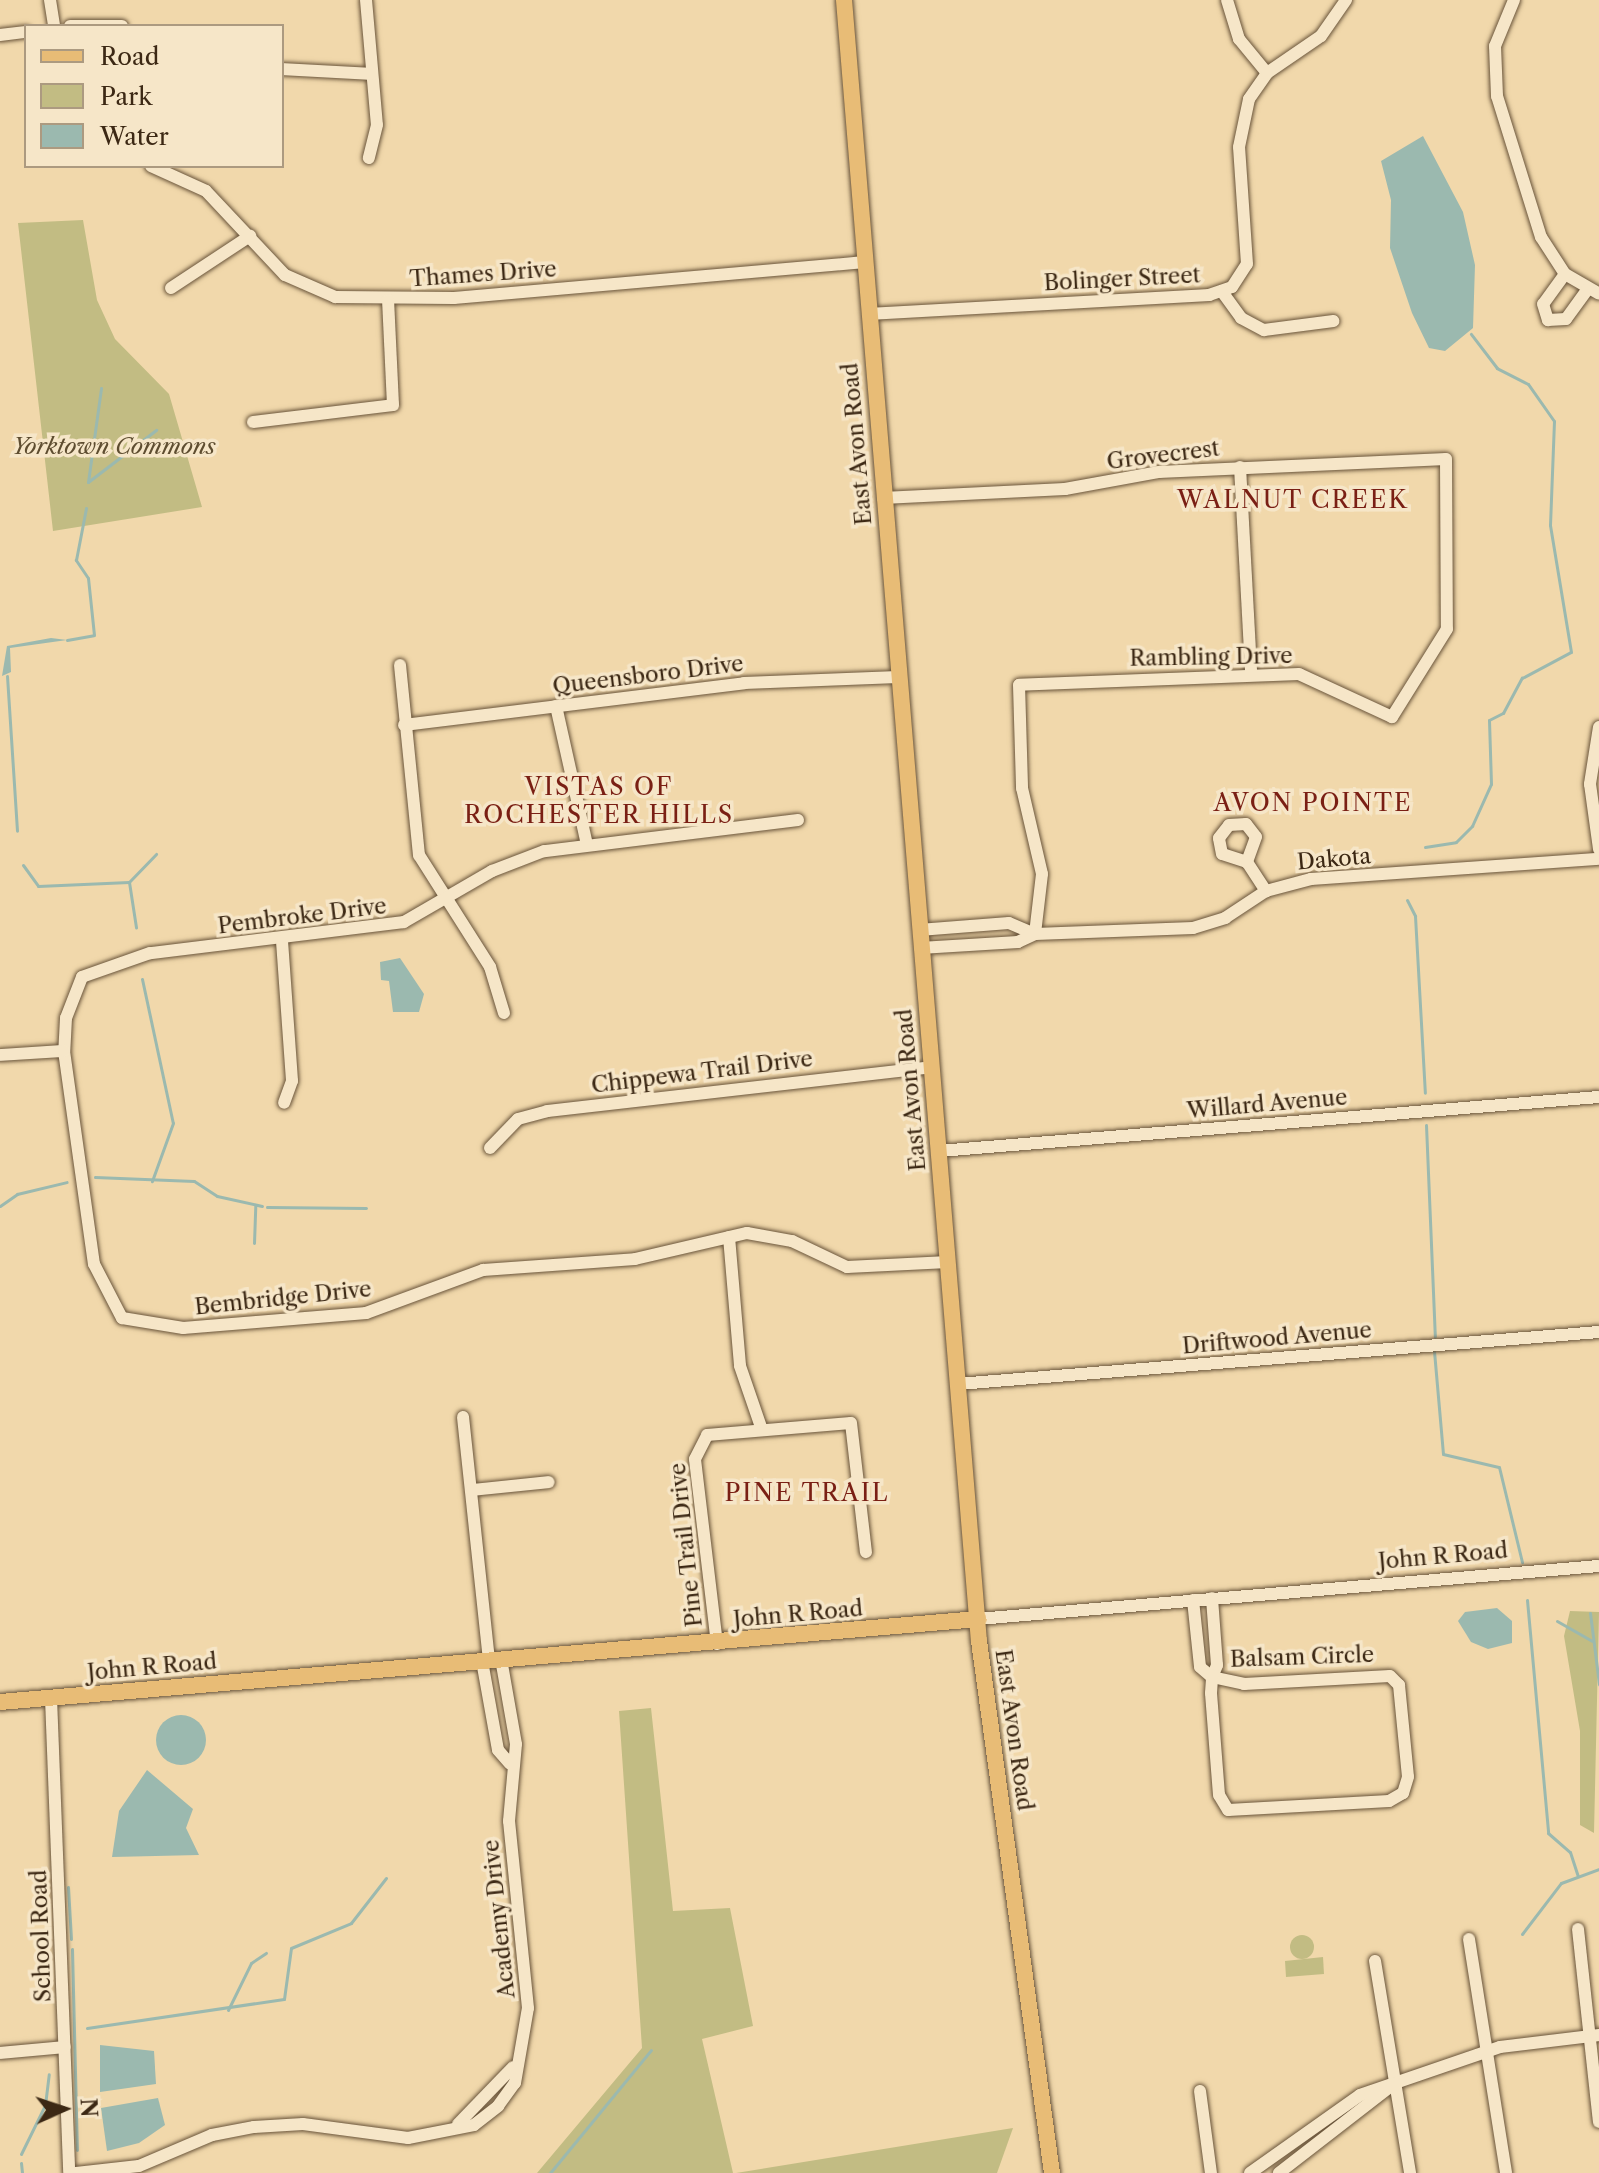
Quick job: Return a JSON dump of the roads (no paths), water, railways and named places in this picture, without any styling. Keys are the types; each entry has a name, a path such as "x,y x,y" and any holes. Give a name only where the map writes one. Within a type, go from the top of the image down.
{"main road":[{"name":"East Avon Road","path":"844,0 920,948 978,1619 1052,2173"},
{"name":"John R Road","path":"0,1702 717,1644 978,1619"}],"street":[{"path":"50,0 54,24"},
{"path":"366,0 377,125 369,158"},
{"path":"1227,0 1239,39 1267,73"},
{"name":"Bolinger Street","path":"868,314 1223,293 1247,264 1240,129 1267,73 1321,36 1346,0"},
{"path":"1514,0 1495,46 1495,88 1541,237 1565,274 1593,292 1566,319 1548,320 1543,304 1565,274"},
{"path":"0,35 24,32"},
{"path":"284,69 372,74"},
{"name":"Thames Drive","path":"155,168 206,191 285,275 313,290 388,300 864,262"},
{"path":"171,288 250,236"},
{"path":"1223,293 1241,318 1264,330 1333,321"},
{"path":"253,422 393,405 388,300"},
{"name":"Grovecrest","path":"883,498 1065,489 1159,472 1446,459 1447,629 1392,717"},
{"path":"1240,467 1251,672"},
{"path":"400,665 412,832 447,899 490,967 504,1013"},
{"name":"Rambling Drive","path":"1035,934 1042,874 1022,788 1019,685 1251,672 1313,678 1392,717"},
{"name":"Queensboro Drive","path":"404,725 744,683 898,677"},
{"path":"556,706 587,845"},
{"path":"1599,727 1591,806 1599,849"},
{"name":"Pembroke Drive","path":"64,1051 73,993 98,968 150,953 378,929 447,899 522,857 587,845 798,820"},
{"name":"Dakota","path":"920,948 1018,942 1035,934 1193,928 1225,918 1266,891 1311,879 1599,859"},
{"path":"1247,862 1266,891"},
{"name":"Dakota","path":"919,930 1009,923 1035,934"},
{"path":"282,941 292,1081 284,1103"},
{"path":"0,1055 64,1051"},
{"name":"Bembridge Drive","path":"64,1051 94,1264 122,1318 138,1324 183,1328 366,1313 483,1270 635,1259 729,1237 769,1233 847,1267 948,1262"},
{"name":"Chippewa Trail Drive","path":"490,1148 518,1119 547,1111 931,1067"},
{"name":"Willard Avenue","path":"939,1151 1599,1097"},
{"path":"729,1237 740,1366 761,1427"},
{"name":"Driftwood Avenue","path":"958,1384 1599,1332"},
{"path":"463,1417 491,1660"},
{"name":"Pine Trail Drive","path":"717,1644 696,1448 707,1435 761,1427 851,1423 866,1552"},
{"path":"472,1490 549,1482"},
{"name":"John R Road","path":"978,1619 1599,1566"},
{"name":"Balsam Circle","path":"1193,1600 1200,1667 1212,1677 1244,1684 1390,1676 1399,1685 1408,1777 1403,1793 1389,1801 1228,1810 1219,1795 1212,1677 1212,1598"},
{"name":"Academy Drive","path":"491,1660 498,1750 510,1764"},
{"name":"Academy Drive","path":"76,2173 139,2166 212,2135 254,2127 303,2124 408,2138 458,2124 474,2125 498,2106 515,2083 513,2067 528,2008 510,1764 516,1744 491,1660"},
{"name":"School Road","path":"51,1698 69,2173"},
{"path":"1578,1929 1585,2036 1599,2122"},
{"path":"1469,1939 1477,2023 1488,2050 1506,2173"},
{"path":"1375,1961 1410,2173"},
{"path":"1250,2173 1360,2095 1488,2050 1599,2035"},
{"path":"0,2053 65,2047"},
{"name":"Academy Drive","path":"458,2124 513,2067"},
{"path":"1279,2173 1298,2168 1395,2083"},
{"path":"1200,2091 1211,2173"},
{"path":"1286,2150 1298,2168"}],"water":[{"path":"1423,136 1463,212 1475,265 1473,328 1445,351 1429,348 1412,313 1390,248 1391,200 1381,161"},
{"path":"51,638 67,640 10,648 11,672 2,676 7,646"},
{"path":"400,958 424,994 419,1012 393,1012 389,981 381,980 380,962"},
{"path":"1497,1608 1512,1621 1512,1643 1488,1649 1471,1642 1458,1621 1465,1612"},
{"path":"181,1715 198,1723 206,1740 198,1757 181,1765 164,1757 156,1740 164,1723"},
{"path":"147,1770 193,1809 186,1828 199,1855 112,1857 119,1811"},
{"path":"100,2045 154,2051 156,2084 100,2092"},
{"path":"158,2098 165,2125 139,2143 107,2151 101,2108"}],"waterway":[{"path":"1425,847 1456,842 1472,826 1491,784 1489,720 1503,713 1522,678 1571,652 1550,525 1554,421 1528,384 1497,368 1471,334"},
{"path":"88,482 101,388"},
{"path":"88,482 156,430"},
{"path":"67,640 94,635 88,578 76,560 86,508"},
{"path":"7,676 17,831"},
{"path":"129,882 156,854"},
{"path":"23,865 38,886 129,882"},
{"path":"129,882 136,927"},
{"path":"1407,900 1415,916 1425,1093"},
{"path":"142,979 173,1123 152,1181"},
{"path":"1426,1125 1435,1337"},
{"path":"95,1177 194,1181 217,1196 262,1206"},
{"path":"0,1206 17,1194 67,1182"},
{"path":"254,1243 255,1205"},
{"path":"267,1207 366,1208"},
{"path":"1434,1351 1443,1454 1499,1467 1522,1562"},
{"path":"1527,1600 1548,1833 1570,1852 1578,1876"},
{"path":"1590,1613 1599,1684"},
{"path":"1557,1621 1592,1641"},
{"path":"1522,1934 1561,1883 1599,1869"},
{"path":"87,2028 284,1999 291,1948 351,1923 386,1878"},
{"path":"68,1887 71,1939"},
{"path":"72,1949 77,2150"},
{"path":"228,2010 251,1963 266,1953"},
{"path":"550,2173 651,2050"},
{"path":"21,2154 45,2105 49,2074"},
{"path":"21,2163 22,2173"}],"district":[{"name":"WALNUT CREEK","path":"1293,500"},
{"name":"VISTAS OF ROCHESTER HILLS","path":"599,801"},
{"name":"AVON POINTE","path":"1313,803"},
{"name":"PINE TRAIL","path":"807,1493"}],"park label":[{"name":"Yorktown Commons","path":"114,447"}]}
